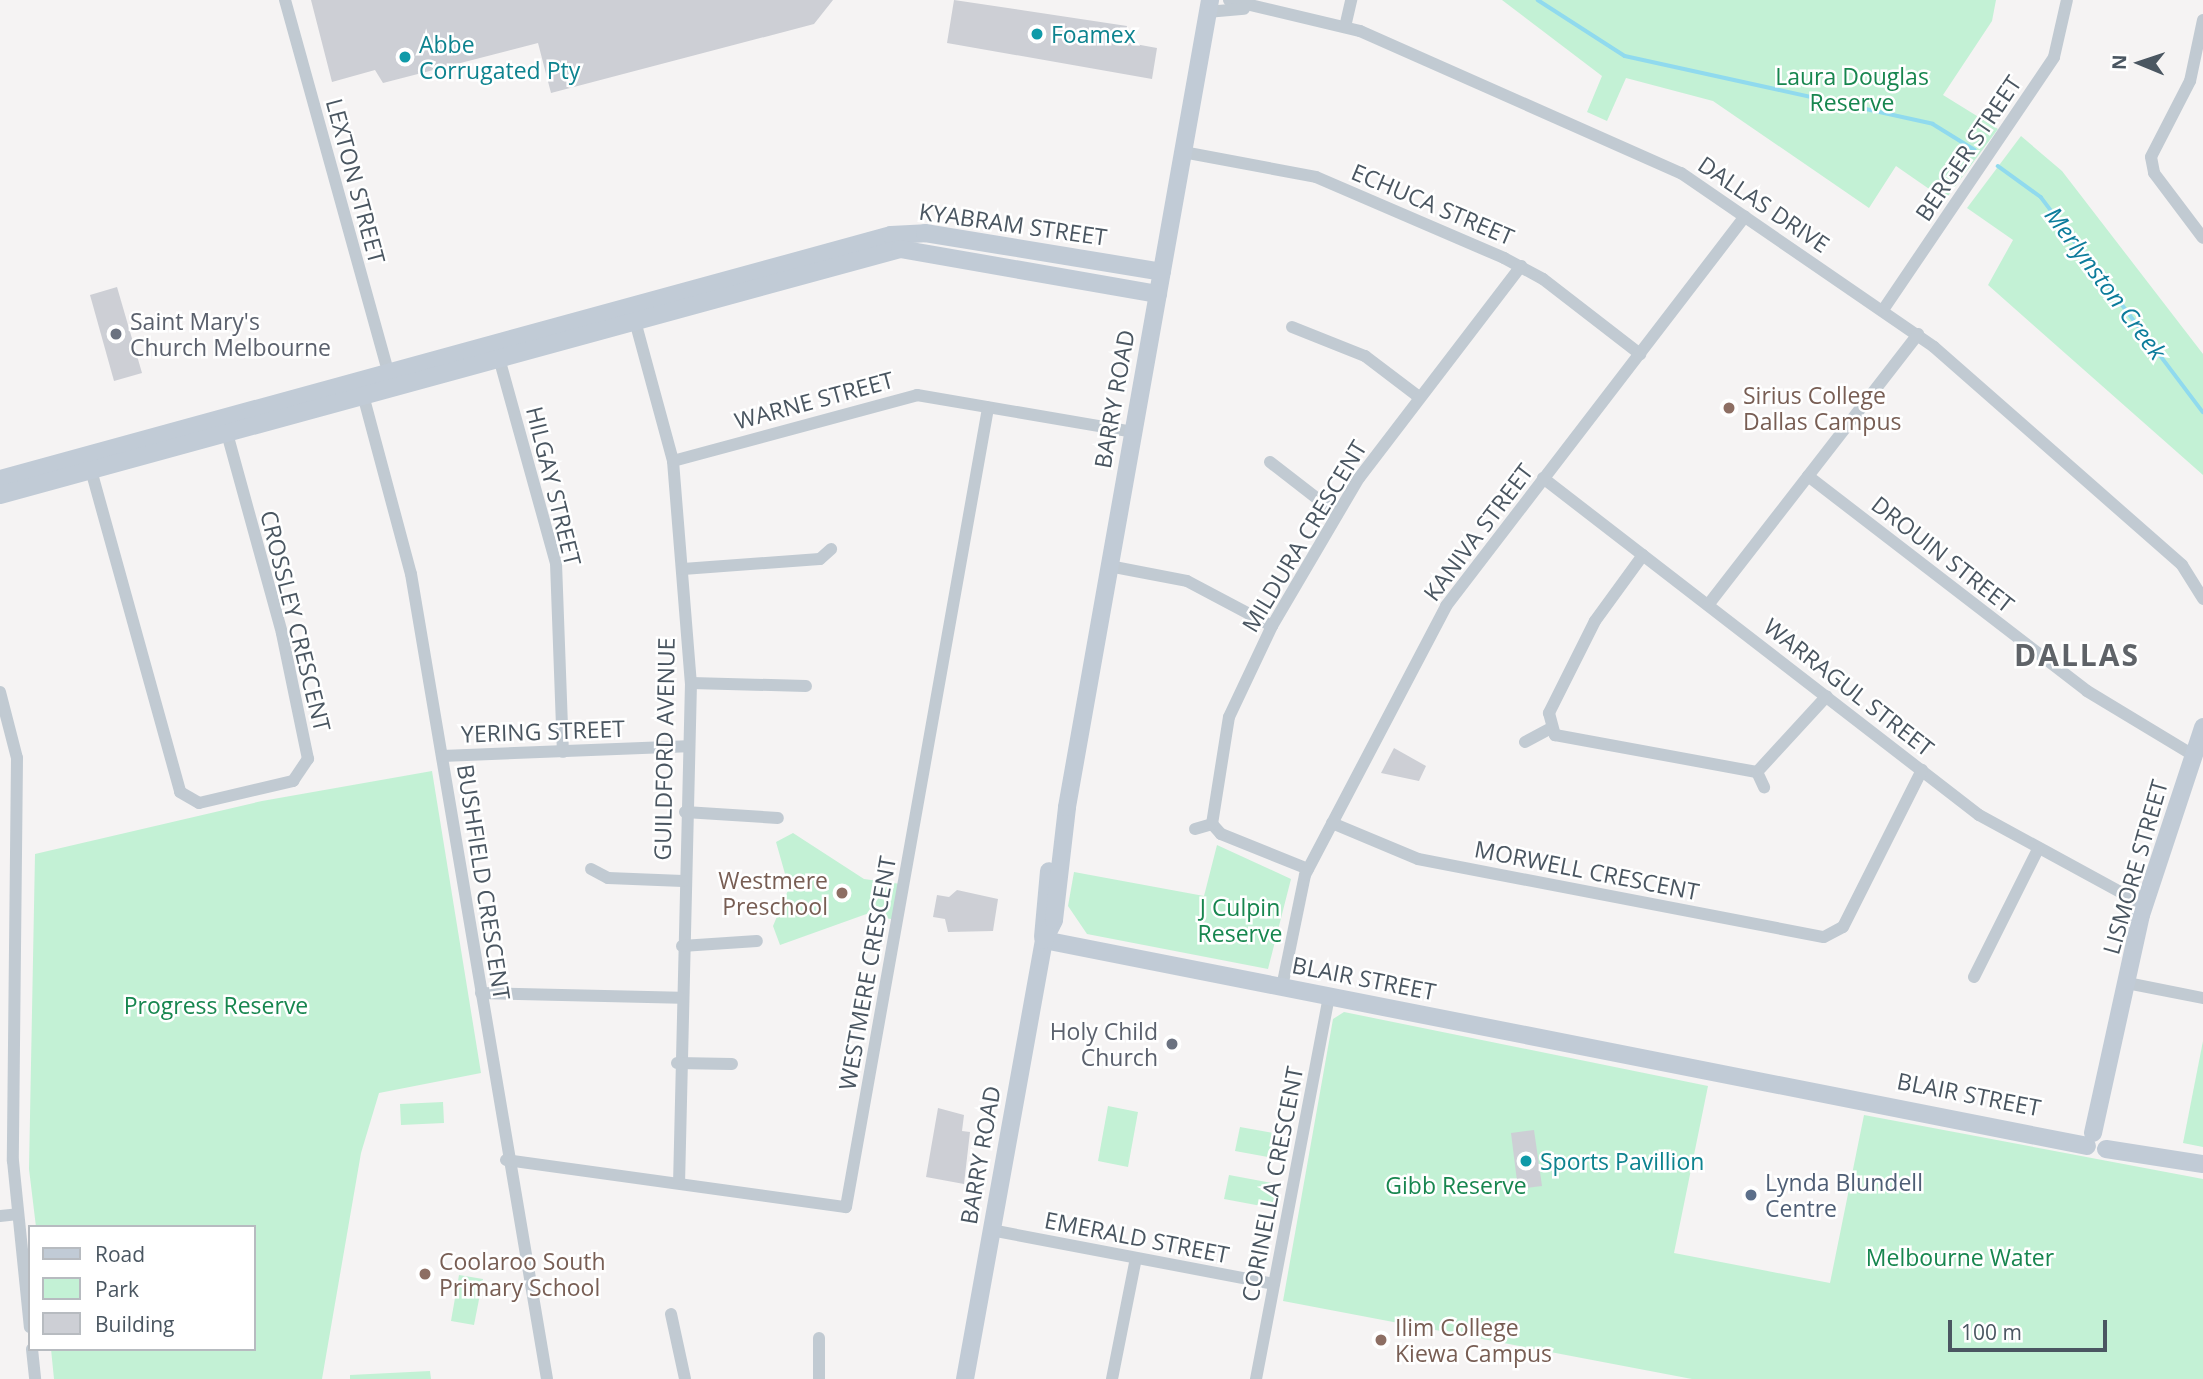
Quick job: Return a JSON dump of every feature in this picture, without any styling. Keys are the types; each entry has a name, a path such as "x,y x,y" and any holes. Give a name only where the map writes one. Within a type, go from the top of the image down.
{"street":[{"name":"LEXTON STREET","path":"285,0 388,372"},
{"name":"DALLAS DRIVE","path":"1229,0 1247,9"},
{"path":"1345,27 1351,0"},
{"name":"BERGER STREET","path":"1883,310 2054,57 2067,0"},
{"name":"DALLAS DRIVE","path":"1209,6 1247,9 1345,27 1665,164 1918,334 2182,565 2203,575"},
{"name":"BARRY ROAD","path":"965,1379 1044,940 1054,920 1067,807 1209,6"},
{"path":"2203,20 2190,81 2151,157 2154,173 2203,238"},
{"name":"ECHUCA STREET","path":"1183,152 1316,177 1521,266 1640,354"},
{"name":"KANIVA STREET","path":"1282,987 1308,869 1449,601 1745,217"},
{"name":"KYABRAM STREET","path":"0,479 189,435 227,433 364,387 388,372 633,313 925,233 1162,272"},
{"name":"KYABRAM STREET","path":"861,251 918,248 1158,294"},
{"name":"MILDURA CRESCENT","path":"1212,824 1227,724 1272,626 1337,514 1419,397 1521,266"},
{"name":"KYABRAM STREET","path":"0,495 91,470 285,400 364,387 499,358 633,313"},
{"name":"GUILDFORD AVENUE","path":"633,313 673,461 691,683 677,1063 679,1183"},
{"path":"1292,327 1365,356 1419,397"},
{"path":"1709,605 1918,334"},
{"name":"HILGAY STREET","path":"499,358 556,564 563,752"},
{"name":"BUSHFIELD CRESCENT","path":"364,387 411,574 506,1160 547,1379"},
{"name":"WARNE STREET","path":"673,461 917,395 1133,432"},
{"name":"WESTMERE CRESCENT","path":"506,1160 846,1207 988,408"},
{"name":"CROSSLEY CRESCENT","path":"91,470 180,792 199,803 293,781 308,759 282,633 227,433"},
{"path":"1270,462 1337,514"},
{"name":"DROUIN STREET","path":"1808,476 2087,691 2193,755"},
{"name":"WARRAGUL STREET","path":"1544,478 1979,815 2144,905"},
{"path":"683,569 820,559 831,549"},
{"path":"1549,729 1549,713 1595,621 1643,555"},
{"name":"DALLAS DRIVE","path":"2182,565 2203,599"},
{"path":"1109,566 1187,581 1272,626"},
{"path":"691,683 806,686"},
{"path":"0,692 17,758 7,1084 28,1308"},
{"path":"1757,772 1826,696"},
{"name":"LISMORE STREET","path":"2098,1139 2144,905 2203,727"},
{"path":"1525,742 1549,729"},
{"path":"1549,729 1561,737 1757,772"},
{"name":"YERING STREET","path":"442,756 687,746"},
{"name":"MORWELL CRESCENT","path":"1332,823 1418,859 1820,937 1844,938 1922,770"},
{"path":"1757,772 1763,787"},
{"path":"685,812 778,818"},
{"path":"1195,829 1212,824 1221,834 1308,869"},
{"path":"1974,977 2038,849"},
{"path":"591,869 608,878 683,881"},
{"path":"682,946 757,940"},
{"name":"BLAIR STREET","path":"1044,940 2062,1137 2098,1139 2131,1150 2203,1164"},
{"path":"2127,983 2203,998"},
{"path":"481,993 680,998"},
{"name":"CORINELLA CRESCENT","path":"1256,1379 1329,996"},
{"path":"677,1063 732,1064"},
{"path":"0,1216 18,1214"},
{"name":"EMERALD STREET","path":"991,1230 1274,1284"},
{"path":"1112,1379 1136,1258"},
{"path":"671,1314 685,1379"},
{"path":"818,1338 819,1379"},
{"path":"32,1351 35,1379"}],"green space":[{"name":"Laura Douglas Reserve","path":"1502,0 1996,0 1992,21 1943,95 1998,129 1945,200 1896,166 1869,208 1713,101 1626,78 1607,121 1587,112 1602,76"},
{"path":"2021,136 2062,171 2203,354 2203,475 1988,285 2013,240 1967,208"},
{"name":"Progress Reserve","path":"432,771 481,1073 379,1093 361,1153 322,1379 54,1379 51,1351 256,1351 256,1225 36,1225 29,1169 35,854 262,801"},
{"path":"793,833 864,879 901,884 896,920 886,918 886,907 780,945 773,926 789,888 776,842"},
{"name":"J Culpin Reserve","path":"1217,845 1291,879 1268,969 1087,934 1068,906 1074,872 1204,896"},
{"name":"Gibb Reserve","path":"1344,1012 1708,1086 1674,1253 1830,1283 1864,1115 2203,1179 2203,1379 1692,1379 1283,1301 1333,1019"},
{"path":"2203,1041 2203,1147 2183,1143"},
{"path":"443,1102 444,1123 401,1125 400,1104"},
{"path":"1108,1106 1138,1112 1128,1167 1098,1161"},
{"path":"1240,1127 1284,1135 1279,1159 1235,1151"},
{"path":"1229,1175 1277,1184 1272,1208 1224,1199"},
{"path":"459,1275 483,1279 474,1325 451,1321"},
{"path":"430,1371 431,1379 350,1379 350,1375"}],"building":[{"name":"Abbe Corrugated Pty","path":"311,0 833,0 814,24 551,93 538,43 383,83 375,70 332,82"},
{"name":"Foamex","path":"954,0 1127,26 1124,42 1157,48 1152,79 947,43"},
{"name":"Saint Mary's Church Melbourne","path":"117,287 142,373 114,381 90,295"},
{"path":"1394,748 1426,766 1419,781 1381,773"},
{"path":"957,890 998,899 993,931 948,932 945,919 933,917 937,895 949,897"},
{"path":"938,1108 964,1115 962,1131 970,1132 964,1184 926,1177"},
{"name":"Sports Pavillion","path":"1534,1130 1542,1186 1518,1189 1511,1133"}],"waterway":[{"name":"Merlynston Creek","path":"1538,0 1625,56 1933,124 1975,150"},
{"name":"Merlynston Creek","path":"1998,166 2041,197 2203,412"}],"place":[{"name":"Foamex","path":"1037,34"},
{"name":"Abbe Corrugated Pty","path":"405,57"},
{"name":"Saint Mary's Church Melbourne","path":"116,334"},
{"name":"Sirius College Dallas Campus","path":"1729,408"},
{"name":"Westmere Preschool","path":"842,893"},
{"name":"Holy Child Church","path":"1172,1044"},
{"name":"Sports Pavillion","path":"1526,1161"},
{"name":"Lynda Blundell Centre","path":"1751,1195"},
{"name":"Coolaroo South Primary School","path":"425,1274"},
{"name":"Ilim College Kiewa Campus","path":"1381,1340"}],"district":[{"name":"DALLAS","path":"2077,655"}],"park label":[{"name":"Melbourne Water","path":"1960,1257"}]}
